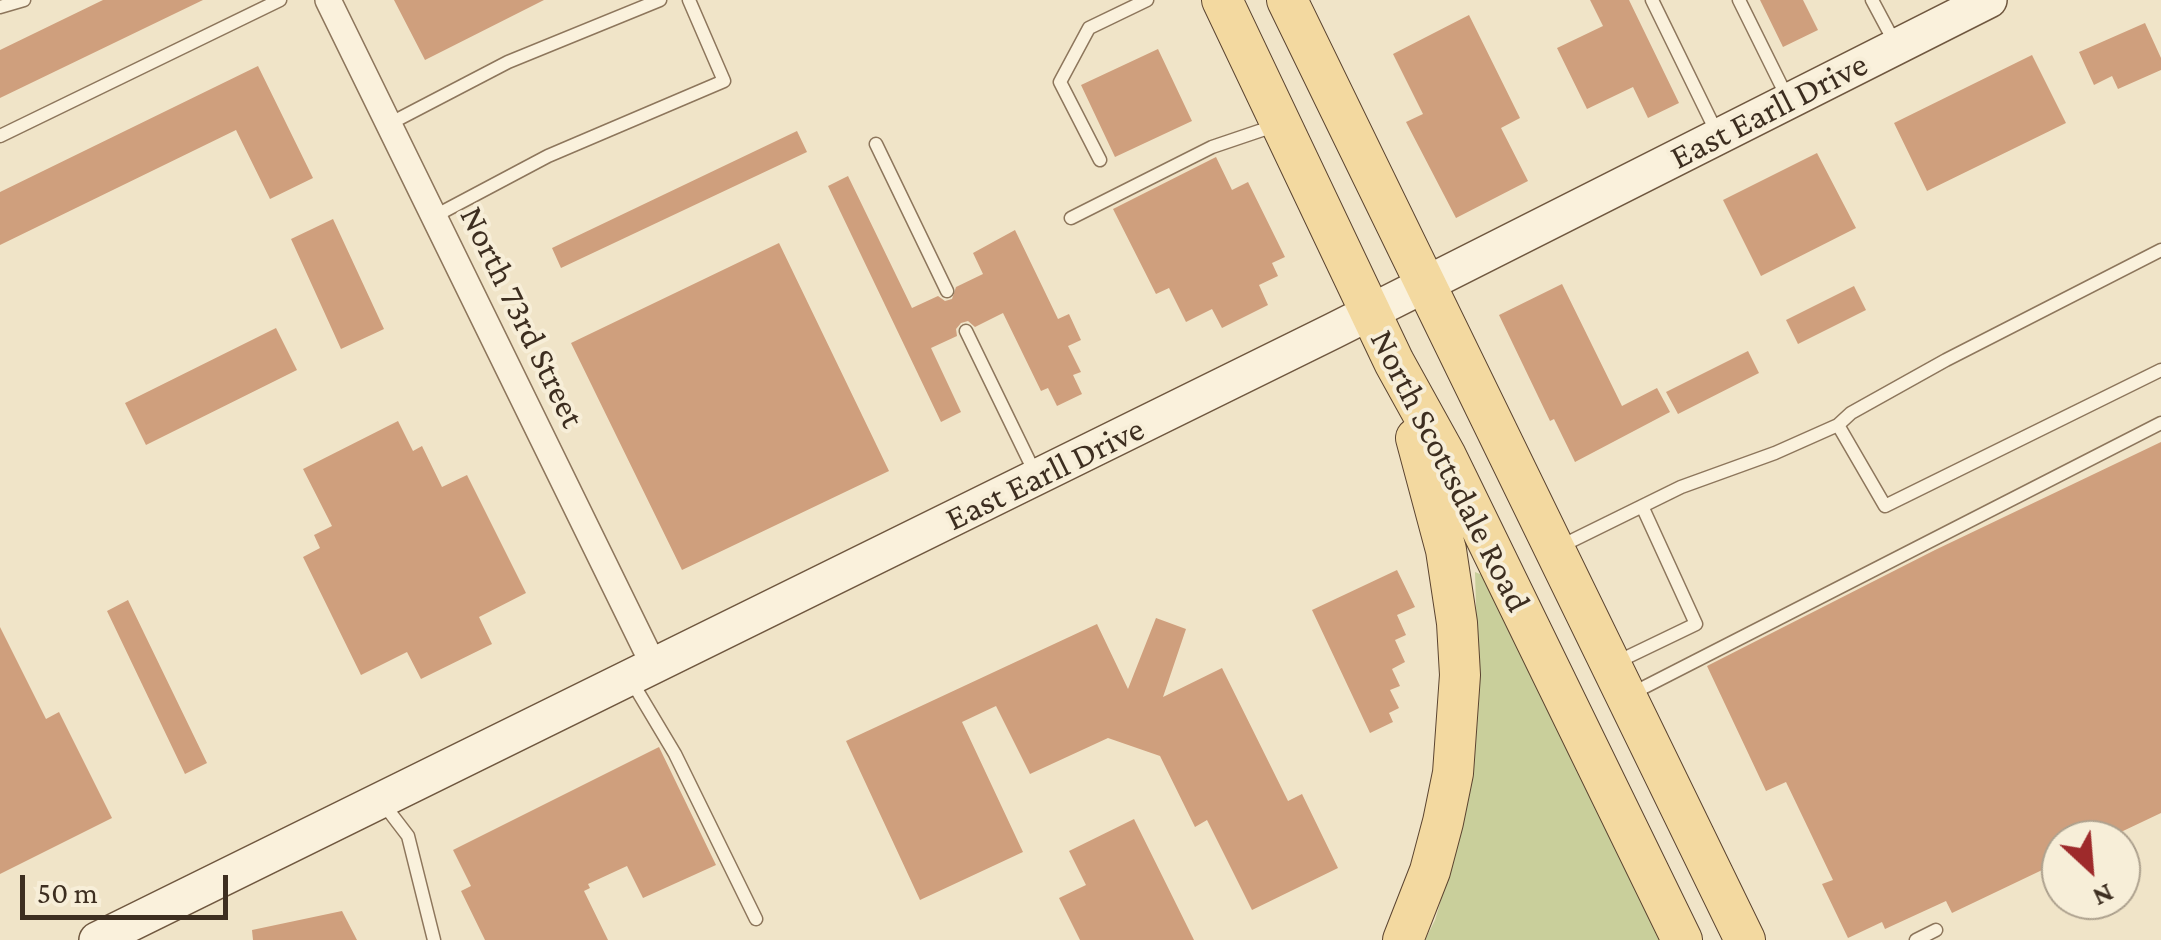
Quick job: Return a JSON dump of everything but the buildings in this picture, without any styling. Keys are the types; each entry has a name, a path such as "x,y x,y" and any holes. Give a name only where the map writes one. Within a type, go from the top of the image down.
{"main road":[{"name":"North Scottsdale Road","path":"1222,0 1394,362 1446,456 1682,940"},
{"name":"North Scottsdale Road","path":"1287,0 1619,680 1736,937"},
{"path":"1394,362 1446,550 1460,675 1453,773 1443,822 1430,871 1403,940"}],"street":[{"name":"North 73rd Street","path":"328,0 434,217 642,672"},
{"name":"East Earll Drive","path":"97,940 1371,312 1990,0"}],"lane":[{"path":"0,7 24,0"},
{"path":"0,136 280,0"},
{"path":"389,124 508,62 660,0"},
{"path":"434,217 548,156 724,81 690,0"},
{"path":"1100,160 1060,82 1089,28 1147,0"},
{"path":"1652,0 1719,136"},
{"path":"1739,0 1789,101"},
{"path":"1872,0 1897,47"},
{"path":"1072,218 1212,147 1281,123"},
{"path":"876,144 947,291"},
{"path":"1555,549 1681,486 1775,453 1838,424 1946,360 2161,250"},
{"path":"966,331 1037,477"},
{"path":"1838,424 1884,506 2161,370"},
{"path":"1619,680 2161,423"},
{"path":"1619,680 1696,624 1642,506"},
{"path":"642,672 675,754 756,919"},
{"path":"381,800 408,836 434,940"},
{"path":"1916,940 1936,930"}],"green space":[{"path":"1475,572 1485,576 1661,940 1425,940 1435,920 1460,836 1475,735"}]}
